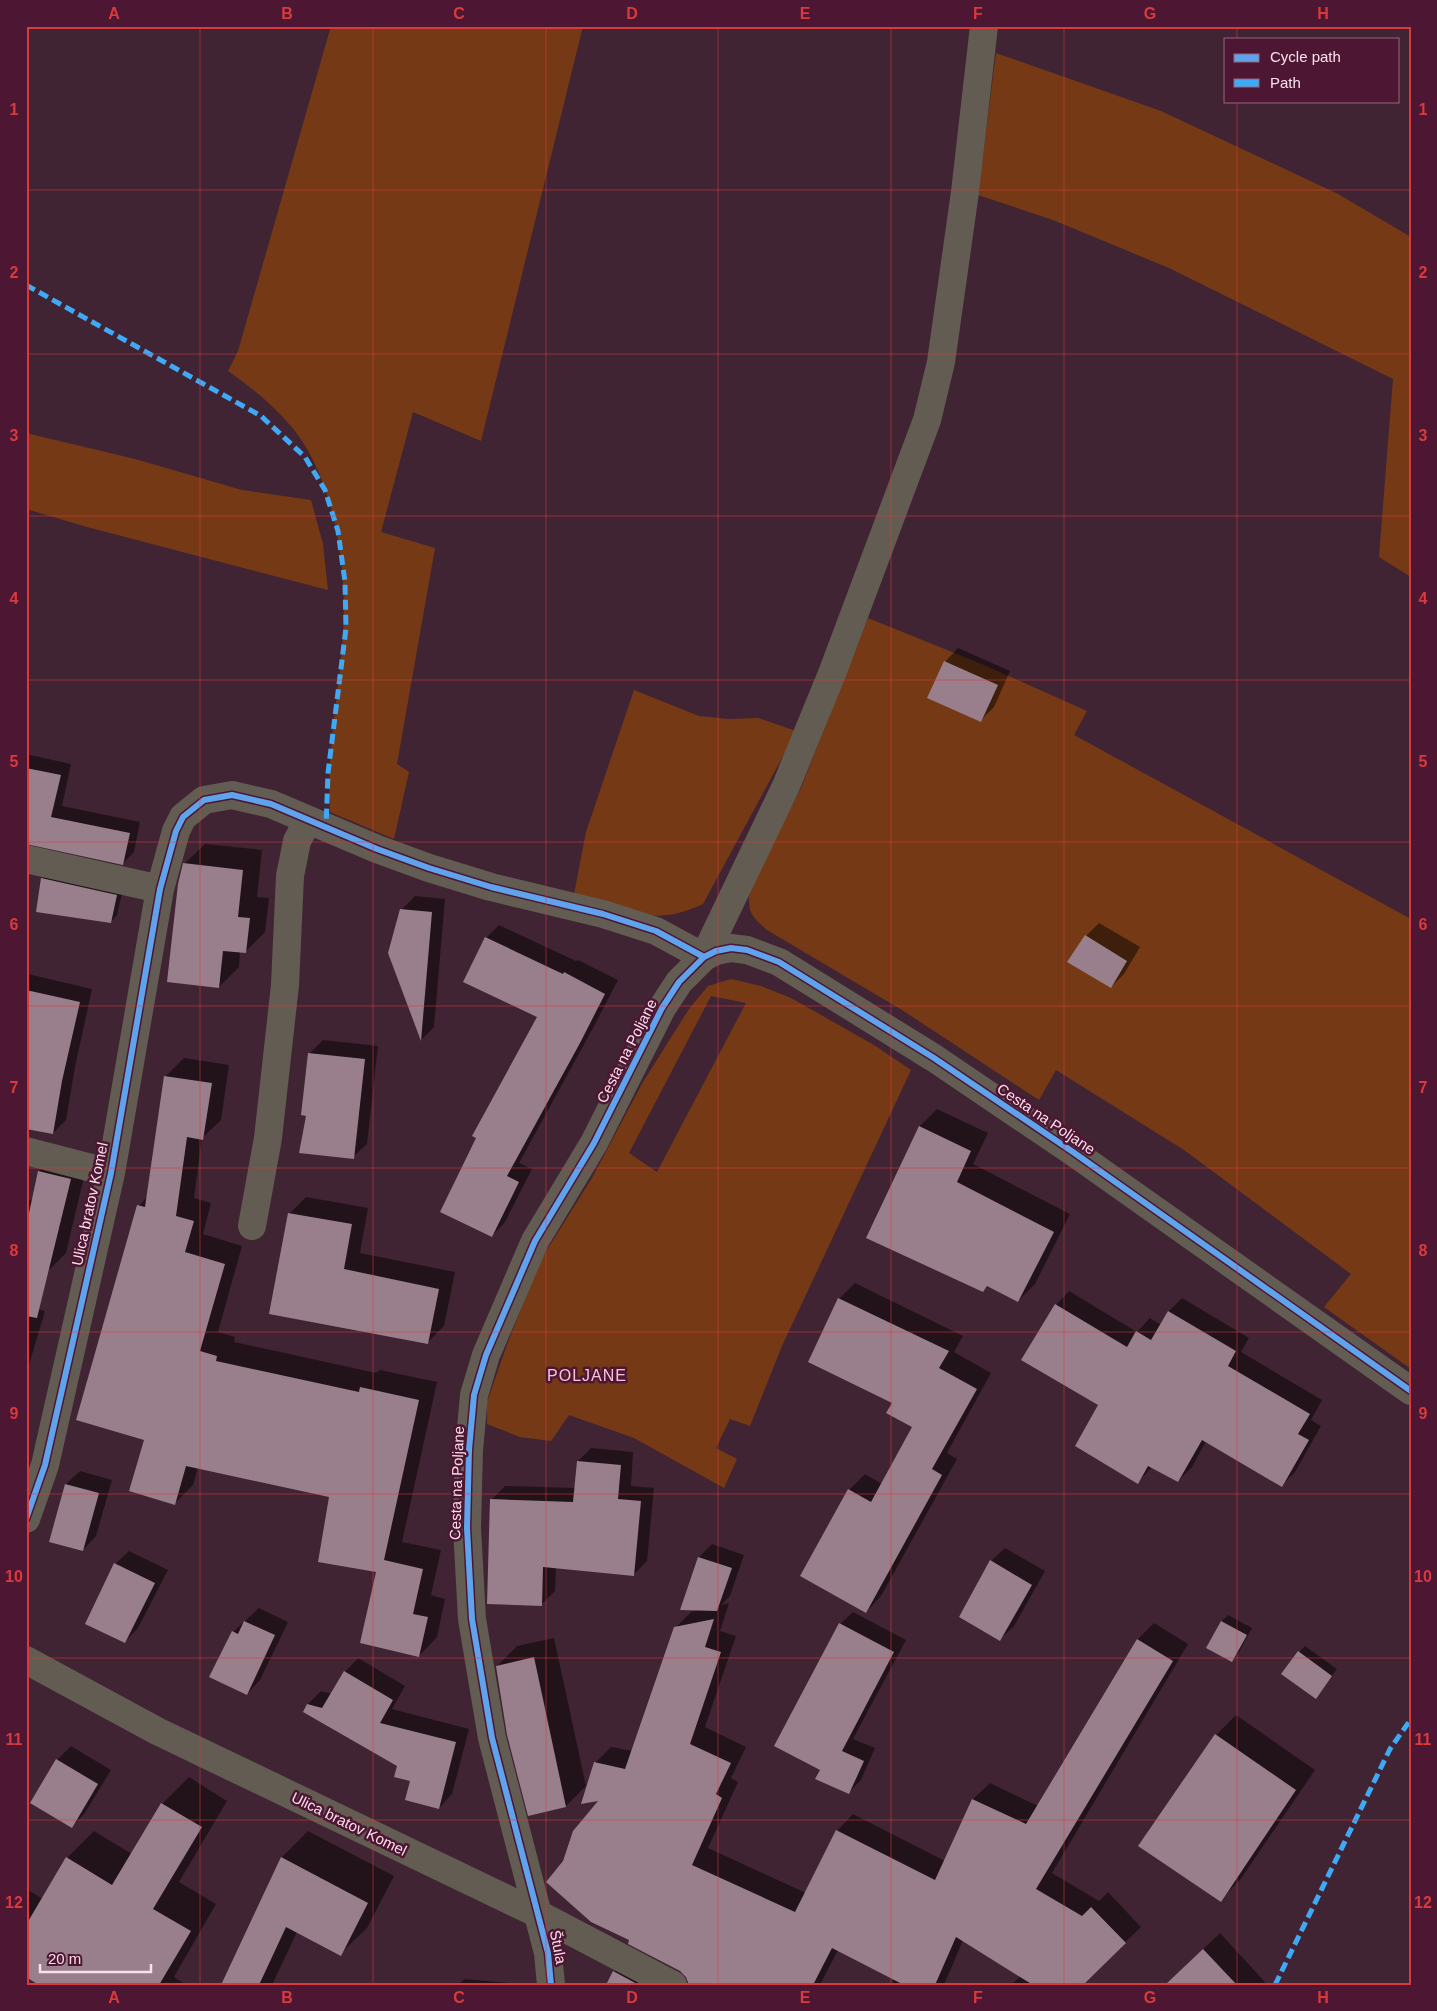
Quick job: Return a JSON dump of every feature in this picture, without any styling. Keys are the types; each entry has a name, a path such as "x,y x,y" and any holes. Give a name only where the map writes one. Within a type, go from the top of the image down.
{"street":[{"path":"704,957 786,786 837,662 927,420 941,362 965,192 984,26"},
{"name":"Ulica bratov Komel","path":"26,1519 45,1465 111,1173 160,889 176,831 183,817 204,800 232,795 271,804 377,848 438,870 491,887 603,914 656,931 704,957"},
{"path":"252,1226 268,1138 284,995 290,876 297,841 308,820"},
{"path":"26,859 160,889"},
{"name":"Cesta na Poljane","path":"538,1914 492,1738 472,1619 467,1528 468,1450 474,1395 486,1355 535,1241 594,1143 662,1008 685,975 704,957 716,951 731,948 747,950 779,962 934,1058 1064,1146 1411,1391"},
{"name":"Ulica bratov Komel","path":"26,1151 111,1173"},
{"name":"Ulica bratov Komel","path":"26,1660 157,1731 538,1914 673,1985"},
{"name":"Štula","path":"538,1914 548,1953 551,1985"}],"shaded area":[{"path":"331,26 583,26 481,441 413,412 381,532 435,548 397,764 409,772 394,839 330,812 331,746 344,611 341,561 332,511 325,487 304,444 288,423 259,395 228,371 238,351"},
{"path":"996,53 1161,111 1338,194 1411,237 1411,577 1379,557 1393,379 1169,268 1053,220 978,195"},
{"path":"26,433 135,459 242,490 311,500 323,544 328,590 87,527 26,509"},
{"path":"868,618 984,665 1087,711 1074,735 1411,919 1411,1369 1324,1307 1351,1274 1184,1150 1056,1070 1039,1100 902,1010 767,930 753,916 749,902 750,888 801,788"},
{"path":"634,690 699,716 728,719 758,718 796,731 703,904 669,915 653,916 623,911 574,894 586,832"},
{"path":"731,979 761,986 791,998 874,1045 911,1070 782,1346 750,1426 730,1419 716,1448 737,1459 724,1488 634,1438 569,1415 551,1441 520,1437 487,1424 487,1402 540,1261 592,1178 643,1082 689,1009 708,986","holes":["711,996 746,1003 657,1172 629,1153"]}],"building":[{"path":"944,661 998,685 981,722 927,698"},
{"path":"26,768 61,775 51,817 130,833 123,865 26,844"},
{"path":"183,863 243,870 238,917 250,918 246,953 223,951 219,988 167,982 178,884"},
{"path":"41,878 117,895 111,923 36,912"},
{"path":"400,909 432,912 421,1041 388,953"},
{"path":"1085,935 1127,961 1111,988 1067,962"},
{"path":"485,937 563,974 564,972 605,994 507,1176 519,1182 492,1237 440,1212 476,1138 472,1136 537,1017 463,982"},
{"path":"26,990 80,1002 62,1081 53,1134 26,1129"},
{"path":"308,1053 365,1059 354,1159 299,1153 306,1116 301,1115"},
{"path":"164,1076 212,1083 203,1140 187,1137 176,1216 194,1221 185,1252 225,1264 200,1351 217,1356 216,1361 359,1392 360,1387 419,1400 384,1560 423,1569 413,1614 428,1617 419,1657 360,1643 376,1572 318,1562 329,1497 186,1466 175,1505 129,1491 144,1440 76,1420 137,1205 145,1207"},
{"path":"919,1126 971,1151 957,1182 1054,1232 1018,1302 987,1286 983,1292 866,1238"},
{"path":"38,1171 71,1179 37,1318 26,1316 26,1227"},
{"path":"288,1213 352,1224 344,1269 439,1289 428,1344 269,1314"},
{"path":"838,1298 949,1351 939,1368 977,1389 932,1469 942,1475 866,1613 800,1576 848,1489 871,1502 912,1427 886,1413 892,1403 808,1362"},
{"path":"1055,1304 1127,1347 1136,1331 1151,1340 1168,1311 1236,1351 1228,1366 1310,1414 1298,1434 1309,1440 1282,1487 1202,1440 1178,1482 1148,1466 1138,1484 1075,1446 1098,1405 1021,1360"},
{"path":"577,1461 621,1465 618,1499 641,1501 634,1576 543,1567 542,1606 487,1604 490,1499 573,1502"},
{"path":"65,1484 99,1493 83,1551 49,1542"},
{"path":"698,1557 732,1568 717,1611 680,1610"},
{"path":"990,1560 1032,1585 1000,1641 959,1617"},
{"path":"114,1563 155,1583 125,1643 85,1624"},
{"path":"714,1619 705,1647 721,1652 690,1744 731,1763 716,1794 722,1798 692,1865 795,1912 836,1830 935,1880 972,1799 1026,1824 1137,1639 1173,1661 1036,1889 1082,1916 1091,1907 1126,1943 1083,1985 1033,1985 956,1937 935,1985 904,1985 832,1948 813,1985 689,1985 686,1977 680,1971 628,1944 629,1940 591,1922 546,1882 563,1861 573,1831 598,1801 581,1804 594,1762 625,1769 674,1627"},
{"path":"244,1621 275,1635 247,1695 209,1677 232,1631 238,1634"},
{"path":"1221,1621 1247,1635 1232,1662 1206,1648"},
{"path":"839,1623 894,1652 842,1751 864,1761 849,1794 815,1779 820,1770 774,1746"},
{"path":"1298,1651 1332,1676 1316,1699 1281,1674"},
{"path":"534,1657 566,1807 528,1816 507,1735 496,1666"},
{"path":"344,1671 393,1700 380,1723 456,1742 439,1809 405,1800 410,1781 394,1777 397,1766 303,1712 307,1704 322,1708"},
{"path":"1215,1734 1296,1790 1221,1902 1138,1846"},
{"path":"56,1759 98,1784 72,1828 30,1803"},
{"path":"161,1803 202,1827 153,1909 191,1931 159,1985 39,1985 26,1977 26,1925 66,1857 112,1885"},
{"path":"281,1857 368,1903 341,1956 286,1927 259,1985 221,1985"},
{"path":"1203,1949 1237,1985 1165,1985"},
{"path":"613,1971 639,1985 606,1985"}],"marked path":[{"path":"26,285 261,416 305,457 325,490 338,531 345,582 346,628 328,773 326,827"},
{"path":"1275,1985 1390,1749 1411,1719"}],"cycle path":[{"path":"26,1519 45,1465 111,1173 160,889 176,831 183,817 204,800 232,795 271,804 377,849 429,868 491,887 603,914 656,931 704,957"},
{"path":"551,1985 548,1953 492,1738 472,1619 467,1528 469,1450 474,1395 486,1355 535,1241 594,1143 662,1008 679,982 704,957 716,951 731,948 747,950 779,962 934,1058 1073,1152 1411,1391"}],"district":[{"name":"POLJANE","path":"587,1375"}]}
